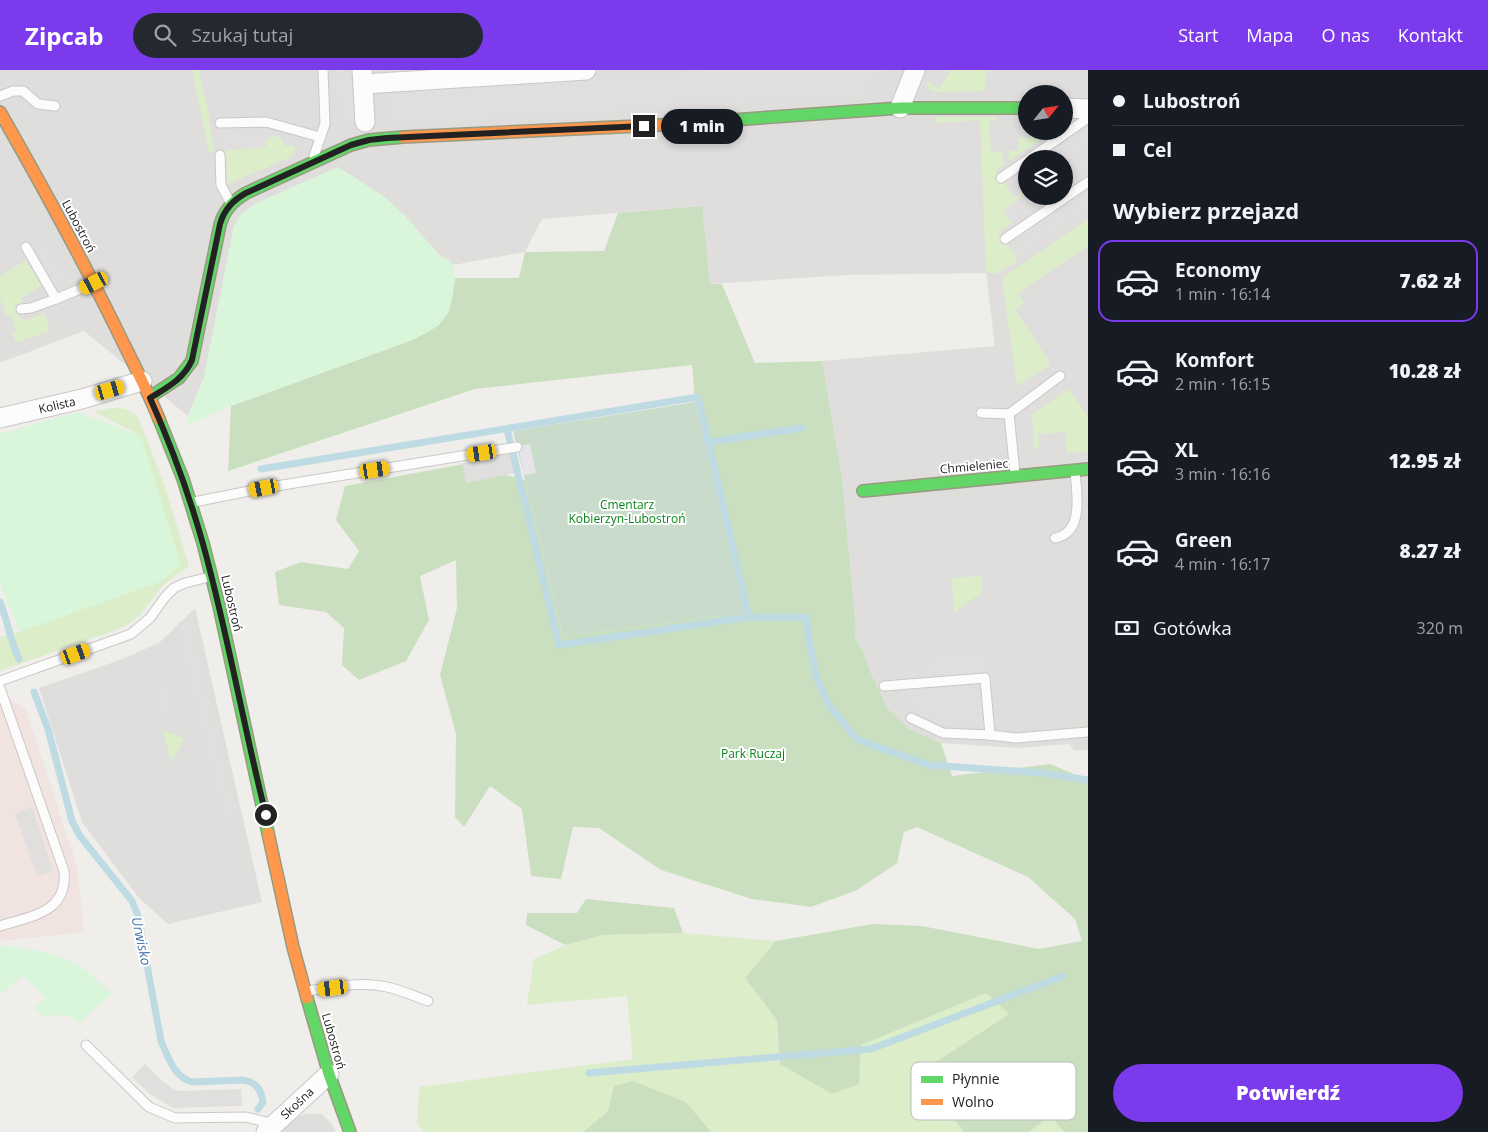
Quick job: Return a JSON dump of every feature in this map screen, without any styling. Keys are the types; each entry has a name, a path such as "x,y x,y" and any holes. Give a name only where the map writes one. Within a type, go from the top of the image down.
{"street":[{"path":"367,131 363,77 586,70"},
{"path":"900,108 915,70"},
{"path":"367,131 387,138 701,123 900,108 1018,108"},
{"path":"1073,108 1088,109"},
{"name":"Lubostroń","path":"2,118 94,283 146,389 173,453 191,503 212,576 275,876 329,1074 350,1132"},
{"path":"146,389 175,382 185,372 192,360 220,224 224,213 231,204 246,193 351,145 367,131"},
{"name":"Kolista","path":"0,418 82,399 146,389"},
{"name":"Chmieleniec","path":"862,491 1088,469"},
{"name":"Skośna","path":"270,1128 329,1074"}],"lane":[{"path":"312,163 324,124 324,70"},
{"path":"0,96 13,91 23,91 38,104 55,106"},
{"path":"1042,150 1088,118"},
{"path":"220,123 266,122 320,137"},
{"path":"220,154 221,185 231,204"},
{"path":"1001,178 1018,167"},
{"path":"1005,239 1088,182"},
{"path":"26,247 56,299"},
{"path":"22,309 31,308 56,299 94,283"},
{"path":"981,413 1009,414 1060,376"},
{"path":"1009,414 1015,476"},
{"path":"191,503 264,488 517,447"},
{"path":"1055,538 1061,537 1068,532 1076,517 1074,470"},
{"path":"0,682 131,634 150,618 174,588 212,576"},
{"path":"884,686 985,678 990,735"},
{"path":"0,688 64,872 63,893 54,904 41,912 0,926"},
{"path":"911,718 943,733 1016,738 1088,732"},
{"path":"305,991 368,985 386,987 428,1001"},
{"path":"86,1045 149,1107 175,1118 246,1117 270,1128"}],"shaded area":[{"path":"0,70 1088,70 1088,750 1074,751 1069,744 1018,748 941,743 909,729 887,708 869,669 864,652 855,638 856,629 842,477 822,361 995,346 986,273 848,275 710,284 701,206 542,219 525,252 453,265 449,260 441,257 405,216 338,167 255,204 242,213 234,226 204,378 188,416 84,331 0,363"},
{"path":"336,70 352,70 354,123 337,123"},
{"path":"711,70 886,70 886,78 870,80 871,96 392,126 390,90"},
{"path":"1073,92 1088,92 1088,100 1073,100"},
{"path":"266,129 266,147 221,149 220,130"},
{"path":"1088,129 1088,148 1073,159 1073,150 1057,150"},
{"path":"1088,152 1088,171 1073,181 1073,162"},
{"path":"1018,177 1018,195 1014,198 1006,185"},
{"path":"1088,192 1088,211 1018,260 1009,246 1069,205 1073,205 1073,202"},
{"path":"1018,200 1018,205 1038,205 1012,223 1003,210"},
{"path":"43,234 68,278 55,286 31,241"},
{"path":"530,444 536,473 524,475 518,446"},
{"path":"517,452 521,472 466,483 462,463"},
{"path":"195,608 262,902 168,924 139,898 82,822 39,688 120,660 159,643"},
{"path":"195,620 203,673 239,816 225,820 218,803 186,678 178,623"},
{"path":"990,652 996,727 982,728 942,725 913,711 909,674 924,673 923,657"},
{"path":"169,680 178,717 161,721 152,685"},
{"path":"0,695 25,707 77,866 84,932 0,941"},
{"path":"32,807 53,871 37,876 15,813"},
{"path":"145,1064 174,1090 241,1089 242,1106 173,1108 150,1094 132,1077"},
{"path":"305,1114 322,1114 332,1124 336,1132 277,1132 288,1121"}],"green space":[{"path":"192,70 199,70 214,151 209,152"},
{"path":"951,70 986,70 985,91 939,92 930,90 926,81 939,89"},
{"path":"936,117 998,117 998,120 989,121 991,152 1002,151 1004,165 996,171 1014,198 1018,195 1018,200 1003,210 1012,223 999,232 1018,260 997,274 986,272 980,120 936,123"},
{"path":"273,135 282,139 284,146 296,145 293,156 231,183 227,183 226,150 266,147 267,140"},
{"path":"1019,140 1040,140 1025,150 1019,150"},
{"path":"1008,151 1018,151 1018,155 1009,161"},
{"path":"338,167 385,197 405,216 441,257 449,260 453,265 455,278 449,312 438,326 415,339 231,406 188,425 188,416 204,378 234,226 242,213 255,204"},
{"name":"Park Ruczaj","path":"702,206 710,284 722,284 755,363 822,361 842,477 856,629 855,638 864,652 869,669 887,708 909,729 941,743 952,776 1050,764 1088,780 1088,1132 1064,1132 1054,1120 1076,1120 1076,1062 936,1062 1009,1014 986,993 861,1045 859,1084 832,1094 780,1064 777,1020 745,978 776,941 873,924 922,926 1039,949 1082,941 1075,919 1028,877 917,827 904,832 897,863 857,890 811,907 752,899 661,870 599,828 573,827 561,879 531,876 522,809 490,786 464,827 455,817 456,734 440,675 457,608 456,560 420,576 429,620 406,661 359,680 342,665 344,628 326,612 279,605 275,572 301,562 348,569 359,551 336,520 345,486 464,464 525,480 563,636 746,613 695,402 692,365 475,389 228,471 231,406 415,339 452,298 455,278 519,278 525,252 604,251 618,213"},
{"path":"1088,219 1088,246 1018,293 1024,303 1015,309 1051,364 1017,386 1002,278"},
{"path":"26,260 41,286 22,298 18,318 27,320 44,313 50,331 16,342 12,333 16,331 10,314 6,315 0,299 0,276"},
{"path":"1069,389 1088,417 1088,451 1067,453 1065,432 1038,434 1039,449 1034,449 1032,414"},
{"name":"Cmentarz Kobierzyn-Lubostroń","path":"695,402 746,613 563,636 513,431"},
{"path":"111,408 127,410 139,419 166,490 189,566 163,585 140,615 124,627 0,671 0,637 20,632 141,436 94,412"},
{"path":"77,412 141,436 181,565 160,582 20,632 0,583 0,434"},
{"path":"982,576 982,593 954,612 952,578"},
{"path":"163,730 184,740 171,762"},
{"path":"586,899 674,908 683,933 603,935 565,945 526,925 527,913 577,913"},
{"path":"683,933 776,941 745,978 777,1020 780,1064 859,1084 861,1045 986,992 1009,1014 936,1062 911,1062 911,1120 955,1120 964,1132 711,1132 686,1102 614,1086 608,1111 583,1132 423,1132 417,1123 419,1087 633,1059 627,996 527,1005 534,959 566,945 603,935"},
{"path":"0,945 44,952 65,959 89,973 112,994 79,1023 71,1017 63,1015 45,1018 35,1008 45,998 23,975 0,995"},
{"path":"633,1081 686,1102 711,1132 583,1132 608,1111 614,1086"},
{"name":"Park Ruczaj","path":"955,1120 1046,1120 1029,1132 964,1132"},
{"path":"1046,1120 1055,1120 1064,1132 1029,1132"}],"waterway":[{"path":"261,469 698,397 749,617"},
{"path":"709,442 801,428"},
{"path":"507,429 559,645 749,617 805,617 816,677 831,709 858,740 929,765 1042,773 1088,780"},
{"name":"Urwisko","path":"0,602 19,659"},
{"name":"Urwisko","path":"34,692 48,729 72,821 80,836 132,901 138,916 161,1041 169,1060 181,1076 192,1082 243,1080 251,1082 257,1087 262,1097 263,1102 258,1109"},
{"path":"589,1073 871,1049 1063,976"}],"traffic: fast":[{"path":"661,125 900,108 1018,108"},
{"path":"150,397 179,378 192,361 220,225 224,215 233,203 246,193 351,145 369,140 403,137"},
{"path":"159,419 183,479 203,543 219,606 268,833"},
{"path":"863,491 1088,469"},
{"path":"307,998 329,1074 350,1132"}],"traffic: slow":[{"path":"0,112 87,272 138,372 159,419"},
{"path":"403,137 661,125"},
{"path":"268,833 293,947 307,998"}],"route":[{"path":"266,815 203,543 183,480 150,398 175,382 185,372 192,360 221,219 224,213 240,196 351,145 369,140 644,126"}]}
